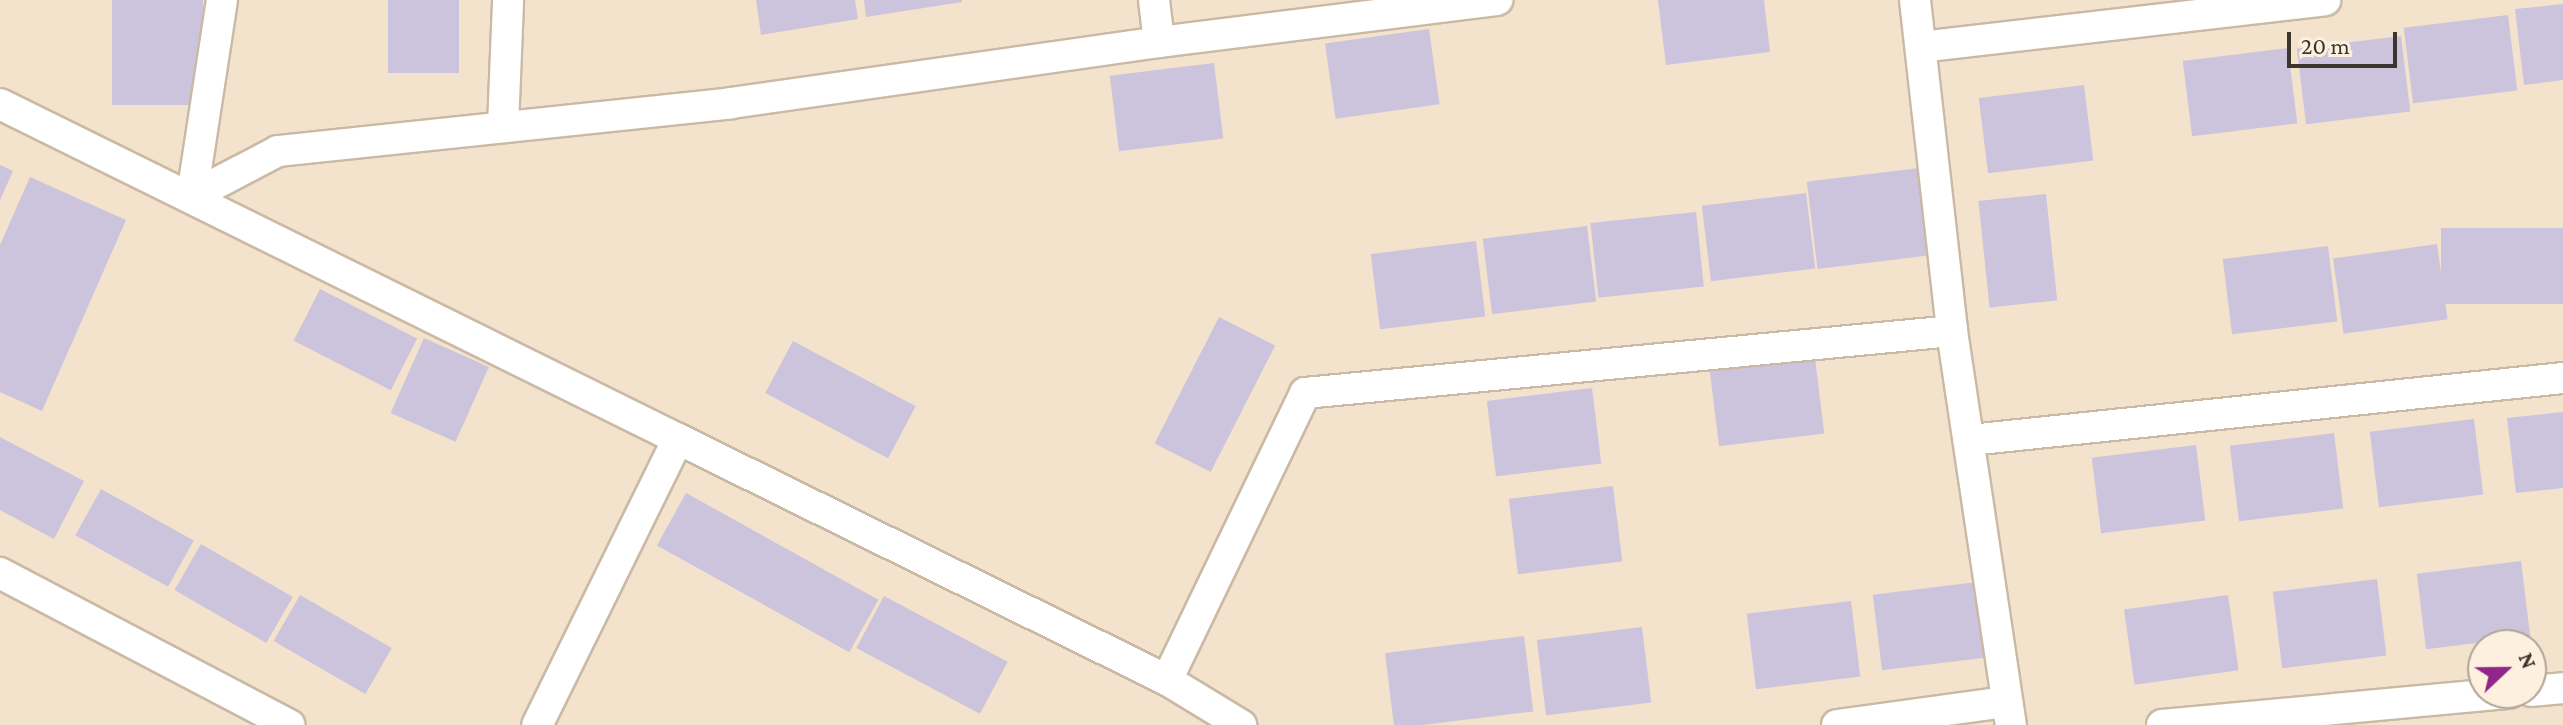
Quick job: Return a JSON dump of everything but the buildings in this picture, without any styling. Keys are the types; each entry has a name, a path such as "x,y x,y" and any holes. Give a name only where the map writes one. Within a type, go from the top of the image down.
{"street":[{"path":"192,196 222,0"},
{"path":"503,127 508,0"},
{"path":"1154,0 1159,42"},
{"path":"192,196 278,151 731,103 1159,42 1497,0"},
{"path":"1837,725 2008,714 1952,331 1915,0"},
{"path":"1921,47 2325,0"},
{"path":"0,104 192,196 1167,680 1241,725"},
{"path":"1167,680 1305,393 1952,331"},
{"path":"1970,440 2563,378"},
{"path":"537,725 678,439"},
{"path":"0,573 289,725"},
{"path":"2162,725 2467,697"}]}
